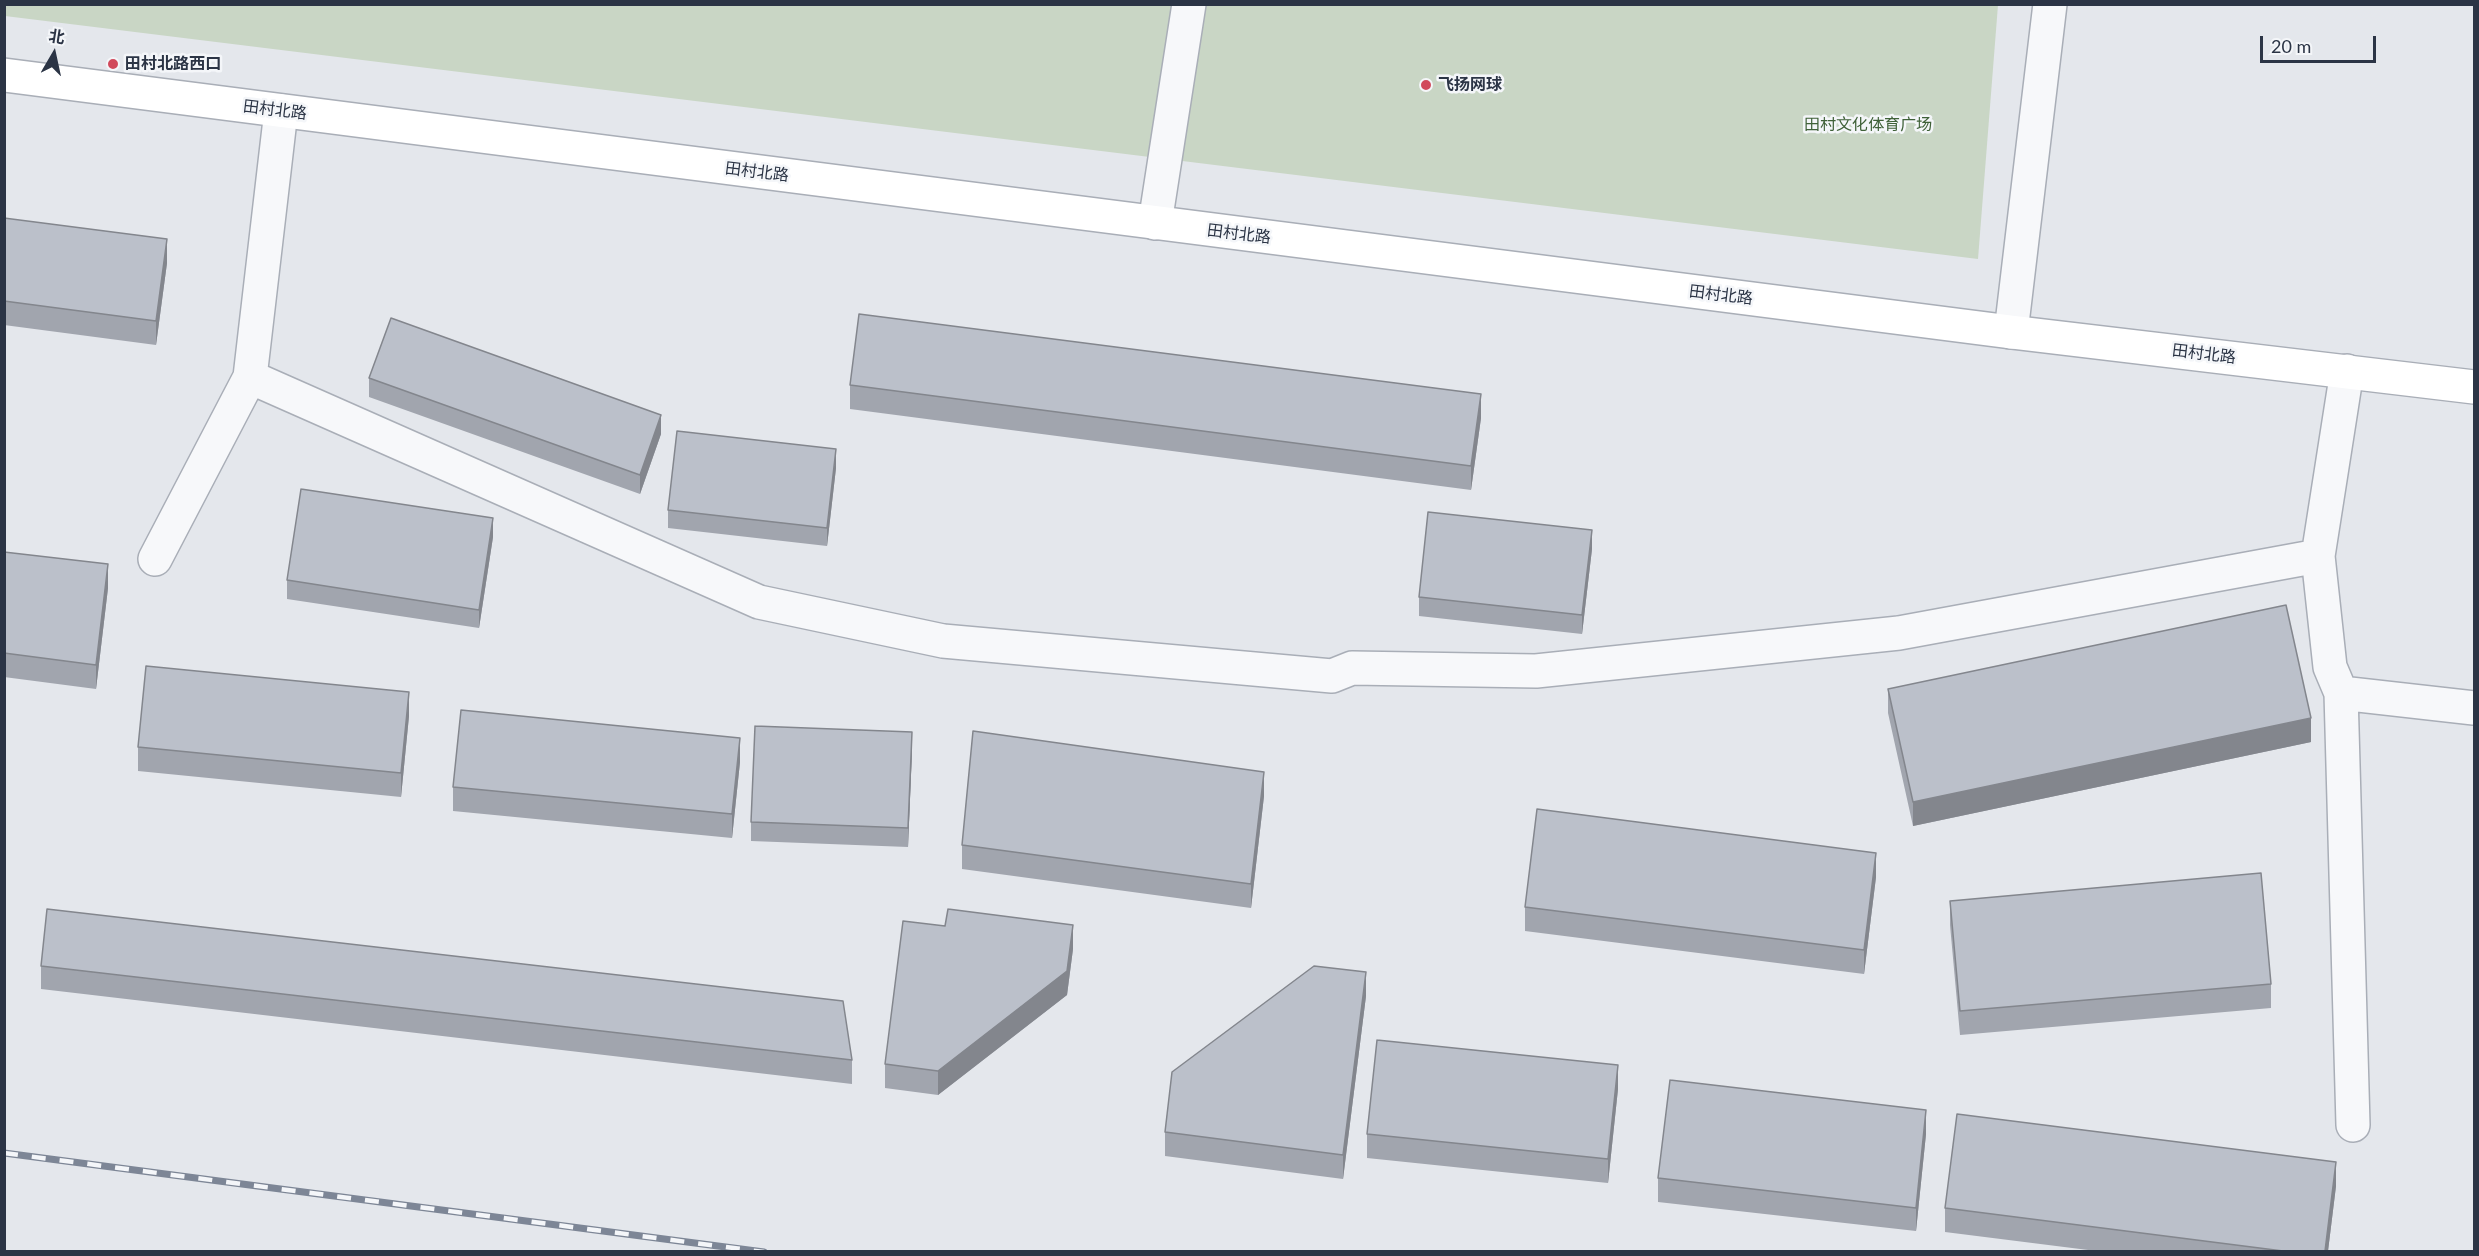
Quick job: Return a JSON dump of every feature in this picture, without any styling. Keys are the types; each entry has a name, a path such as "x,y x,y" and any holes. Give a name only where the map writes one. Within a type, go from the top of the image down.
{"street":[{"path":"1155,224 1189,4"},
{"path":"2011,332 2050,4"},
{"name":"田村北路","path":"4,75 1155,224 2011,332 2475,387"},
{"path":"155,559 250,377 281,111"},
{"path":"2347,371 2318,556 2330,667 2341,693 2353,1125"},
{"path":"250,377 759,602 942,641 1332,676 1352,668 1536,671 1899,633 2318,556"},
{"path":"2341,693 2475,708"}],"green space":[{"name":"田村文化体育广场","path":"5,4 1998,5 1978,259 5,16"}],"building":[{"path":"4,218 167,239 156,321 4,301"},
{"path":"859,314 1481,394 1471,466 850,385"},
{"path":"391,318 661,415 640,475 369,378"},
{"path":"677,431 836,449 827,528 668,510"},
{"path":"301,489 493,518 479,610 287,580"},
{"path":"1428,512 1592,530 1582,615 1419,597"},
{"path":"4,552 108,564 96,665 4,653"},
{"path":"2286,605 2311,718 1913,802 1888,689"},
{"path":"146,666 409,692 401,773 138,747"},
{"path":"461,710 740,738 732,814 453,787"},
{"path":"755,726 912,732 908,828 751,822"},
{"path":"973,731 1264,772 1251,884 962,845"},
{"path":"1537,809 1876,853 1864,950 1525,907"},
{"path":"2261,873 2271,984 1960,1011 1950,901"},
{"path":"47,909 843,1001 852,1060 41,966"},
{"path":"948,909 1073,925 1067,971 938,1071 885,1064 903,921 945,926"},
{"path":"1314,966 1366,972 1343,1155 1165,1132 1172,1072"},
{"path":"1377,1040 1618,1065 1608,1159 1367,1134"},
{"path":"1670,1080 1926,1110 1916,1208 1658,1178"},
{"path":"1957,1114 2336,1162 2325,1251 2283,1251 1945,1208"}],"railway":[{"path":"4,1153 764,1252"}],"place":[{"name":"田村北路西口","path":"113,64"},
{"name":"飞扬网球","path":"1426,85"}]}
